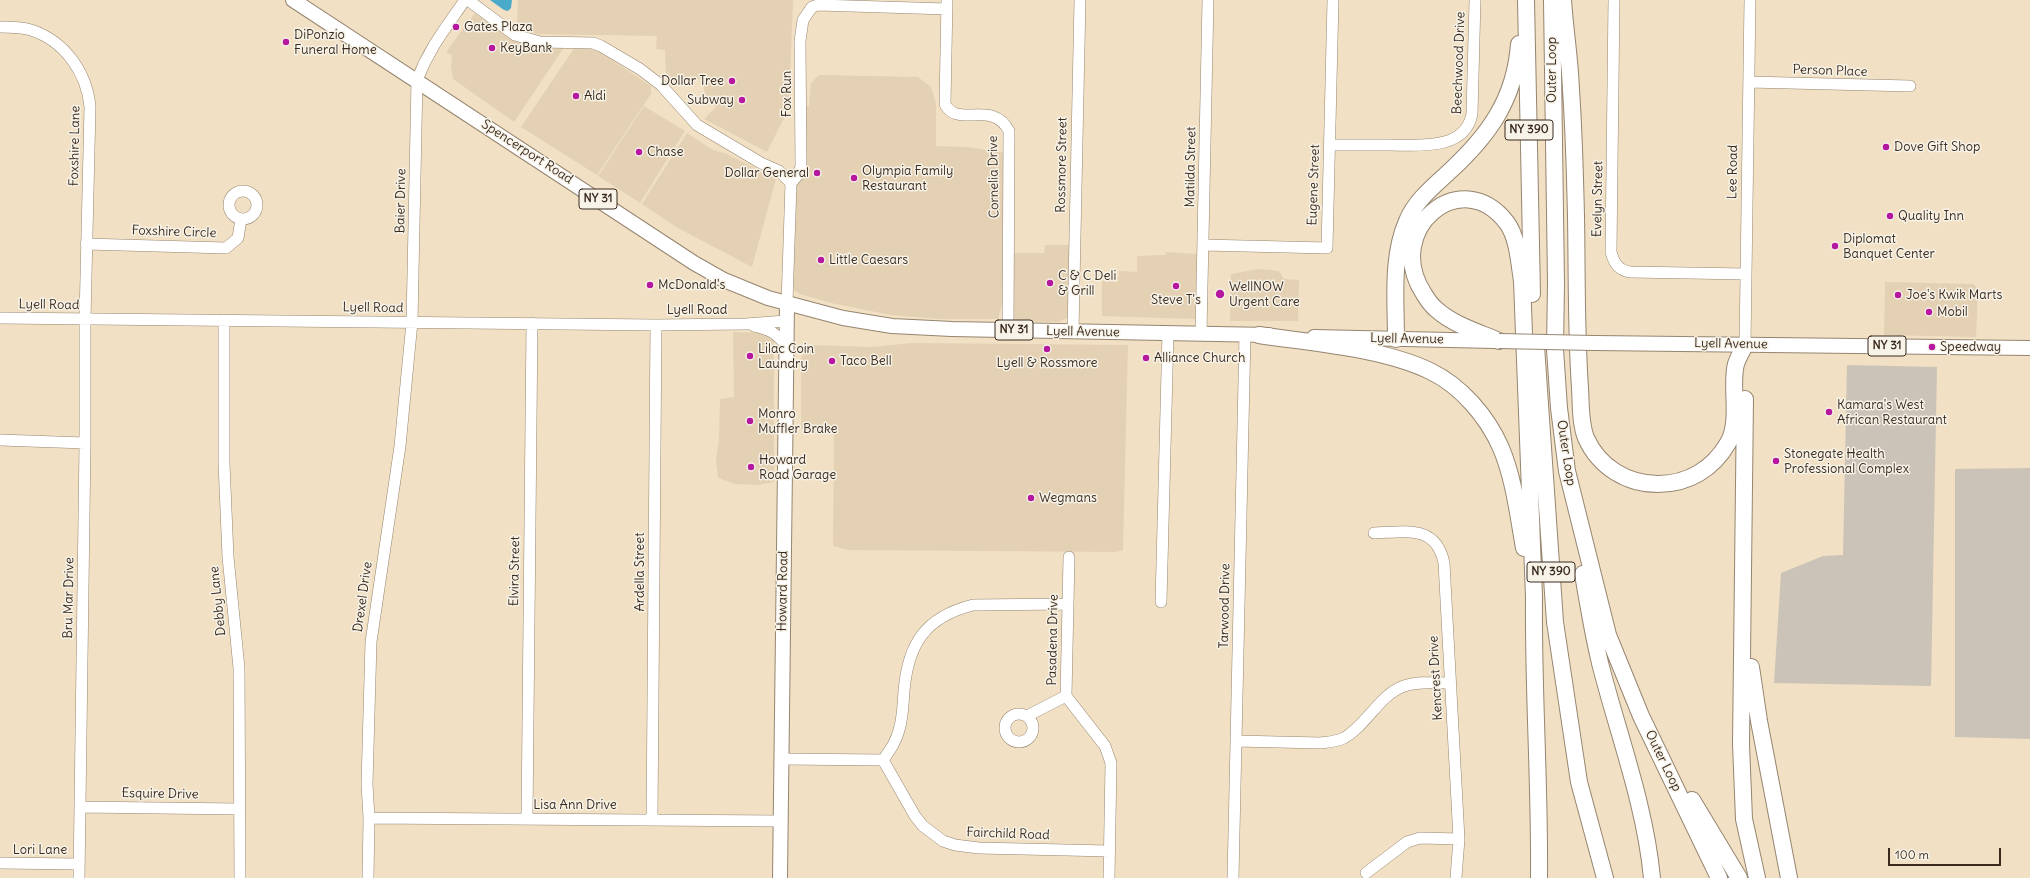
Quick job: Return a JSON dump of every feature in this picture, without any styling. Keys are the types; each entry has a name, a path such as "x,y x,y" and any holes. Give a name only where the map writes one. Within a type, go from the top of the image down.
{"highway":[{"path":"1396,339 1398,263 1402,234 1416,205 1483,138 1500,114 1509,91 1518,56 1522,0"},
{"name":"Outer Loop","path":"1526,0 1533,308 1555,622 1579,782 1605,878"},
{"name":"Outer Loop","path":"1552,0 1556,283 1555,349 1559,408 1567,471 1608,635 1641,716 1719,878"},
{"path":"1563,0 1571,88 1573,135 1578,364 1584,430 1595,452 1608,467 1618,475 1629,480 1649,484 1666,484 1685,480 1704,471 1720,455 1730,440 1735,405 1736,366 1745,345"},
{"path":"1499,341 1451,321 1435,309 1419,287 1411,262 1414,236 1429,213 1444,204 1462,199 1479,202 1496,210 1508,224 1514,242 1522,281 1534,597 1533,649 1540,811 1539,878"},
{"path":"1522,281 1532,261"},
{"path":"1252,335 1381,355 1430,371 1459,390 1482,417 1500,447 1510,475 1534,597"},
{"path":"1745,345 1742,744 1744,819 1757,878"},
{"path":"1567,471 1590,620 1639,805 1650,859 1652,878"},
{"path":"1744,596 1753,683 1789,878"},
{"path":"1641,716 1739,878"},
{"path":"1540,811 1548,878"}],"main road":[{"name":"Spencerport Road","path":"293,0 694,263 724,280 764,297 786,303"},
{"name":"Lyell Avenue","path":"786,303 843,318 892,326 1073,332 1594,343 2030,348"},
{"name":"Howard Road","path":"780,878 786,303"}],"street":[{"path":"416,80 427,55 439,35 466,0 515,35 540,42 593,42 601,46 661,85 697,125 761,164 779,171 791,184"},
{"name":"Rossmore Street","path":"1073,332 1080,0"},
{"name":"Matilda Street","path":"1201,334 1208,0"},
{"name":"Eugene Street","path":"1203,245 1327,248 1333,0"},
{"name":"Beechwood Drive","path":"1330,144 1437,144 1457,137 1465,131 1470,123 1472,114 1475,0"},
{"name":"Evelyn Street","path":"1614,0 1611,252 1613,260 1619,268 1630,272 1746,274"},
{"name":"Lee Road","path":"1745,345 1750,0"},
{"name":"Fox Run","path":"786,303 791,184 798,175 800,166 800,41 803,20 812,7 819,2 947,4"},
{"name":"Cornelia Drive","path":"947,4 945,104 948,110 954,114 994,116 1001,120 1008,131 1008,330"},
{"name":"Foxshire Lane","path":"0,27 31,30 43,36 67,54 78,66 85,80 90,107 85,319"},
{"name":"Baier Drive","path":"412,322 416,80"},
{"name":"Person Place","path":"1749,82 1910,86"},
{"name":"Foxshire Circle","path":"86,244 226,248 238,238 241,219"},
{"name":"Lyell Road","path":"0,318 656,325 746,324 786,321"},
{"name":"Bru Mar Drive","path":"79,878 85,443 85,319"},
{"name":"Debby Lane","path":"224,320 224,463 228,557 238,668 240,878"},
{"name":"Drexel Drive","path":"368,878 369,818 367,784 371,642 400,446 412,322"},
{"name":"Elvira Street","path":"527,819 532,323"},
{"name":"Lyell Road","path":"746,324 768,328 786,344"},
{"name":"Ardella Street","path":"652,819 656,325"},
{"path":"1161,602 1168,333"},
{"name":"Tarwood Drive","path":"1233,878 1236,741 1252,335"},
{"path":"0,440 85,443"},
{"name":"Kencrest Drive","path":"1374,534 1412,531 1423,534 1432,539 1442,552 1444,563 1459,839 1456,878"},
{"name":"Pasadena Drive","path":"1069,557 1066,696 1109,753 1111,763 1109,878"},
{"path":"782,759 883,760 894,745 899,732 903,715 906,672 912,651 920,636 946,614 973,605 1068,604"},
{"path":"1236,741 1333,742 1344,738 1354,730 1396,691 1414,684 1450,683"},
{"path":"1027,716 1066,696"},
{"name":"Fairchild Road","path":"883,760 914,816 923,826 943,841 955,845 979,848 1109,851"},
{"name":"Esquire Drive","path":"80,806 239,809"},
{"name":"Lisa Ann Drive","path":"369,818 781,821"},
{"path":"1366,873 1407,842 1420,838 1459,839"},
{"name":"Lori Lane","path":"0,864 79,864"}],"shaded area":[{"path":"518,0 793,0 789,108 767,152 704,119 716,107 705,96 702,79 666,78 665,50 656,49 657,36 537,34 517,26"},
{"path":"475,13 518,41 565,46 514,122 453,79 451,67 452,55 446,52"},
{"path":"575,47 594,48 651,86 651,94 597,175 521,127"},
{"path":"819,75 918,77 931,87 936,103 936,146 967,147 1005,153 1003,301 998,319 940,319 891,315 831,303 800,294 795,291 793,284 797,107 809,106 811,83"},
{"path":"644,106 685,131 640,203 598,176"},
{"path":"687,133 713,150 727,154 776,179 752,267 676,227 642,204"},
{"path":"1045,245 1071,245 1067,318 1059,322 1018,321 1013,318 1012,253 1044,253"},
{"path":"1166,252 1197,254 1195,319 1102,316 1102,281 1118,282 1119,271 1137,272 1137,256 1165,255"},
{"path":"1258,269 1279,271 1284,279 1299,280 1298,321 1230,321 1231,274"},
{"path":"1885,282 1973,284 1978,288 1976,337 1884,335"},
{"path":"733,332 765,333 774,339 774,482 758,485 735,484 718,478 716,460 719,440 720,399 734,397"},
{"path":"912,343 1128,345 1123,550 1116,552 848,550 833,546 834,430 801,429 801,359 805,350 811,345 871,347"},
{"path":"1847,365 1937,367 1931,686 1774,683 1781,573 1823,556 1843,555"},
{"path":"2030,468 2030,739 1955,737 1955,469"}],"water":[{"path":"490,0 512,0 511,8 508,11 504,10"}],"place":[{"name":"Gates Plaza","path":"456,27"},
{"name":"DiPonzio Funeral Home","path":"286,42"},
{"name":"KeyBank","path":"492,48"},
{"name":"Dollar Tree","path":"732,81"},
{"name":"Aldi","path":"576,96"},
{"name":"Subway","path":"742,100"},
{"name":"Dove Gift Shop","path":"1886,147"},
{"name":"Chase","path":"639,152"},
{"name":"Dollar General","path":"817,173"},
{"name":"Olympia Family Restaurant","path":"854,178"},
{"name":"Quality Inn","path":"1890,216"},
{"name":"Diplomat Banquet Center","path":"1835,246"},
{"name":"Little Caesars","path":"821,260"},
{"name":"C & C Deli & Grill","path":"1050,283"},
{"name":"McDonald's","path":"650,285"},
{"name":"Steve T's","path":"1176,286"},
{"name":"WellNOW Urgent Care","path":"1220,294"},
{"name":"Joe's Kwik Marts","path":"1898,295"},
{"name":"Mobil","path":"1929,312"},
{"name":"Speedway","path":"1932,347"},
{"name":"Lyell & Rossmore","path":"1047,349"},
{"name":"Lilac Coin Laundry","path":"750,356"},
{"name":"Alliance Church","path":"1146,358"},
{"name":"Taco Bell","path":"832,361"},
{"name":"Kamara's West African Restaurant","path":"1829,412"},
{"name":"Monro Muffler Brake","path":"750,421"},
{"name":"Stonegate Health Professional Complex","path":"1776,461"},
{"name":"Howard Road Garage","path":"751,467"},
{"name":"Wegmans","path":"1031,498"}]}
